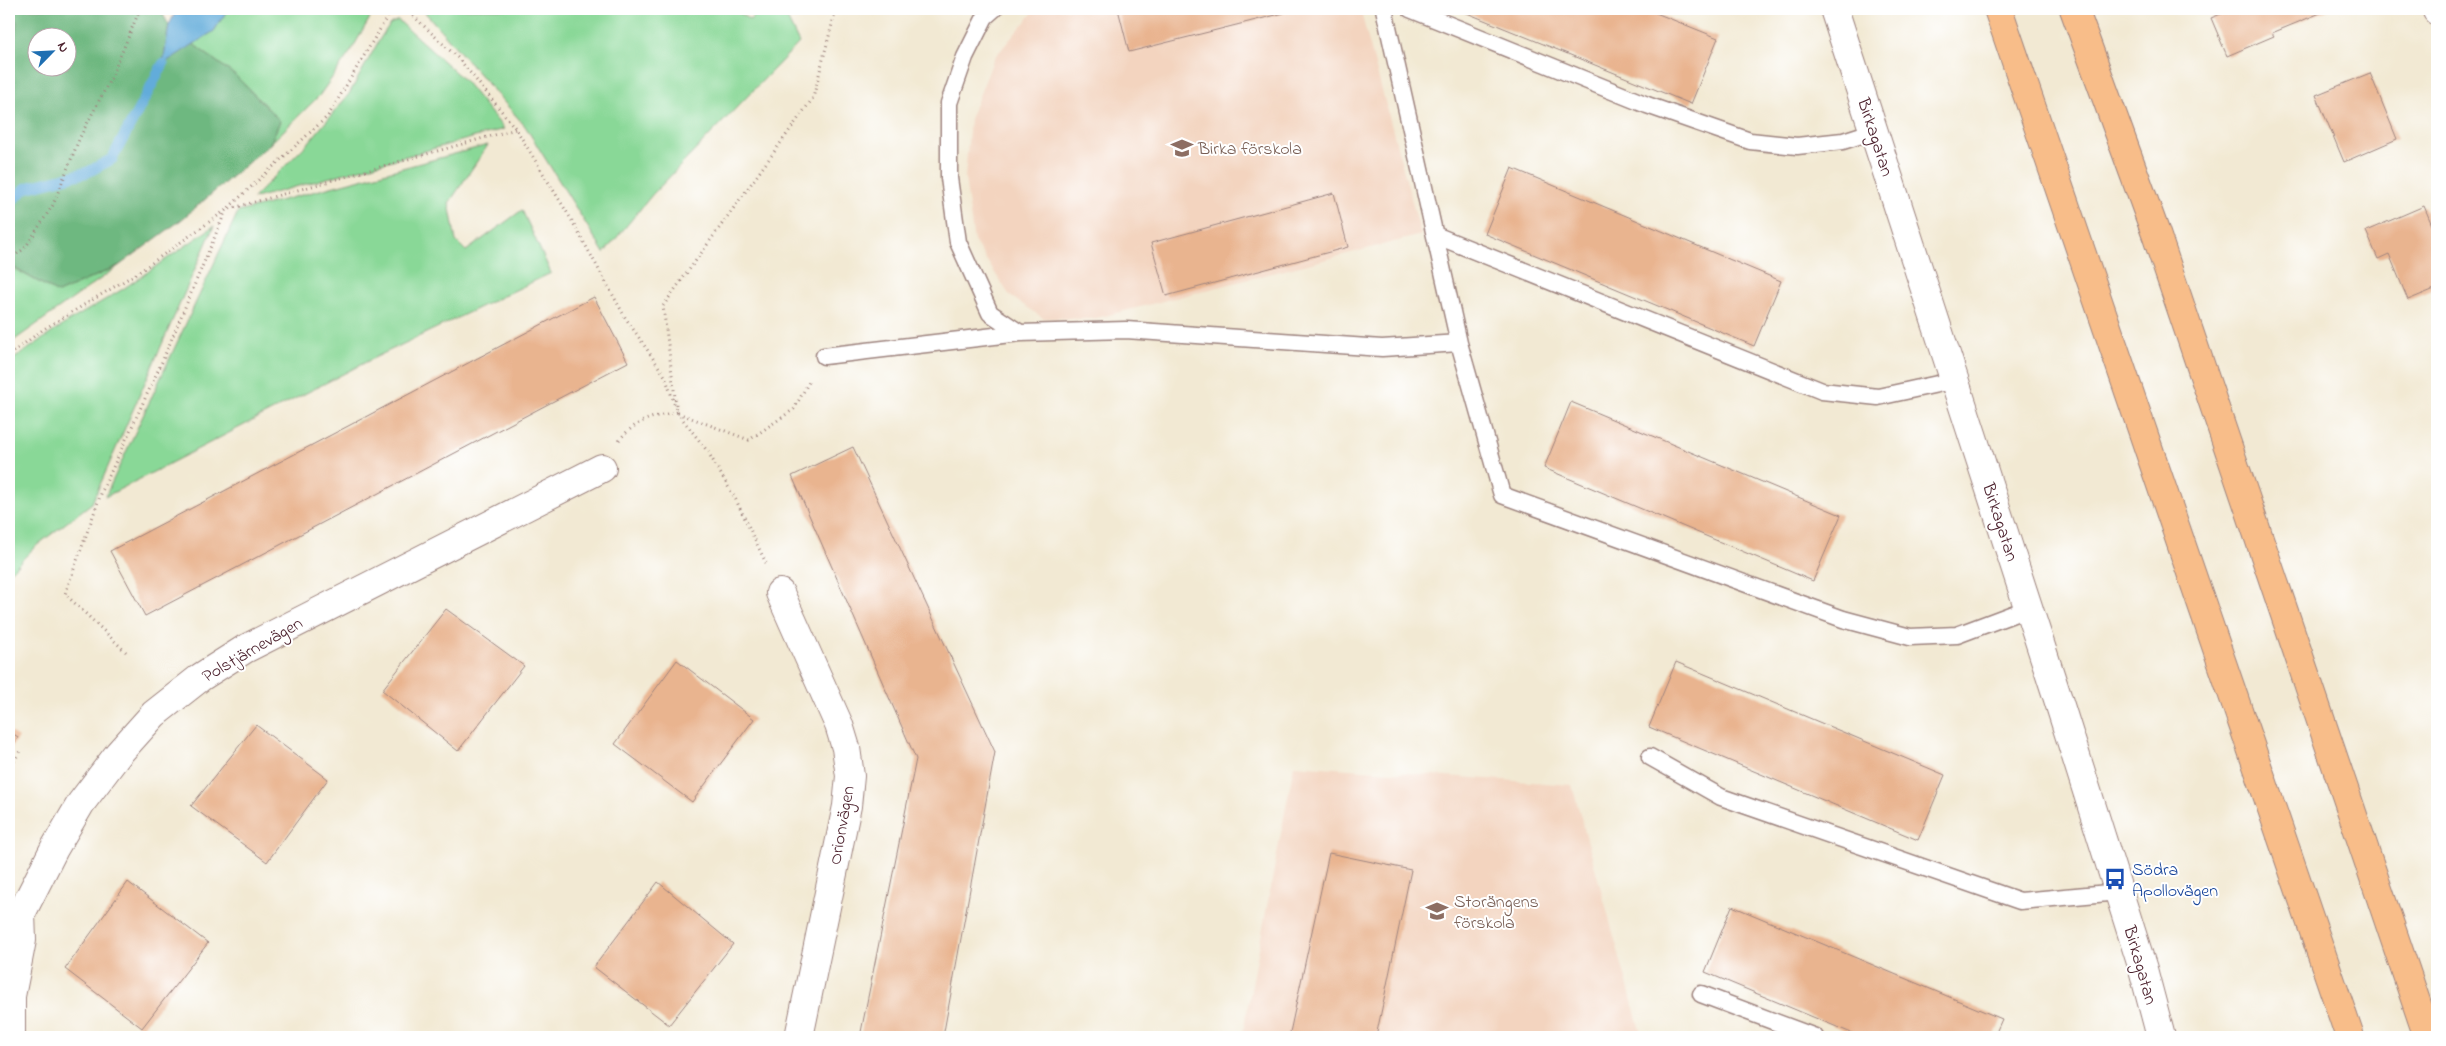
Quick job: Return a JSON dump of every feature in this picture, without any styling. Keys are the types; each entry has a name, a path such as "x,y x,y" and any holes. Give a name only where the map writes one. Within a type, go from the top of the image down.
{"highway":[{"path":"1998,9 2350,1037"},
{"path":"2074,9 2156,234 2428,1037"}],"street":[{"name":"Birkagatan","path":"1834,9 2029,608 2119,892 2161,1037"},
{"name":"Polstjärnevägen","path":"11,1037 11,996 22,940 21,914 81,803 119,753 154,714 201,677 245,649 602,468"},
{"name":"Orionvägen","path":"780,593 839,724 846,748 850,776 847,806 798,1037"}],"lane":[{"path":"994,9 985,17 965,57 949,103 949,178 958,242 982,295 990,312 1020,333"},
{"path":"1384,9 1459,343 1502,495 1842,619 1910,637 1958,634 2029,608"},
{"path":"1410,9 1647,105 1750,141 1797,146 1843,141 1874,131"},
{"path":"1435,235 1822,390 1878,397 1956,380"},
{"path":"824,356 1020,333 1126,330 1382,348 1459,343"},
{"path":"1650,757 1721,798 2020,901 2119,892"},
{"path":"1701,994 1815,1037"}],"path":[{"path":"9,260 25,248 53,204 75,151 112,76 140,9"},
{"path":"9,355 44,329 139,272 226,210 328,116 392,9"},
{"path":"406,9 459,59 516,129 571,219 625,317 665,376 677,412 708,452 736,500 780,593"},
{"path":"677,412 663,306 813,98 836,9"},
{"path":"226,210 516,129"},
{"path":"126,652 66,594 102,491 162,362 226,210"},
{"path":"602,468 616,444 631,426 650,417 677,412 750,440 794,409 824,356"},
{"path":"9,770 20,751"}],"shaded area":[{"name":"Birka förskola","path":"1036,9 1360,9 1421,235 1093,319 1043,318 1010,296 974,241 965,178 970,119 994,58"},
{"name":"Storängens förskola","path":"1294,765 1572,785 1642,1037 1242,1037"}],"green space":[{"path":"9,9 17,22 9,67"},
{"path":"9,9 160,9 169,25 163,63 193,44 236,76 280,121 270,144 181,220 120,265 58,293 9,265 9,67 17,22"},
{"path":"228,9 375,9 351,51 319,96 270,144 280,121 236,76 193,44 214,31"},
{"path":"422,9 733,9 750,20 758,9 778,9 785,14 799,43 652,195 604,253 525,126"},
{"path":"398,20 465,81 504,129 252,199 309,142 349,94 381,37 390,24"},
{"path":"488,145 449,203 456,241 466,251 522,210 551,273 372,359 105,497 238,212"},
{"path":"214,226 92,503 36,546 9,573 9,362 69,321 123,289"},
{"path":"120,265 9,344 10,266 58,293"}],"water":[{"path":"177,9 228,9 214,31 163,64 169,25"}],"building":[{"path":"1118,9 1283,9 1284,13 1129,52"},
{"path":"1457,9 1646,9 1718,38 1691,104"},
{"path":"2233,9 2330,9 2272,33 2274,36 2227,56 2211,18"},
{"path":"2370,73 2397,139 2344,162 2316,95"},
{"path":"1512,168 1781,281 1754,346 1485,234"},
{"path":"1334,193 1348,247 1166,296 1151,243"},
{"path":"2424,206 2437,237 2437,288 2408,300 2389,254 2378,259 2366,231"},
{"path":"594,297 628,362 145,616 110,551"},
{"path":"1571,402 1841,515 1813,581 1544,468"},
{"path":"853,447 995,752 943,1037 860,1037 916,759 792,476"},
{"path":"446,609 524,666 458,751 382,690"},
{"path":"677,660 754,719 692,802 615,744"},
{"path":"1676,662 1945,775 1918,840 1649,727"},
{"path":"256,725 328,779 267,862 191,806"},
{"path":"9,731 18,737 9,751"},
{"path":"1329,853 1411,870 1376,1037 1289,1037"},
{"path":"128,882 208,943 142,1028 65,969"},
{"path":"658,882 733,944 669,1025 594,967"},
{"path":"1732,906 2002,1019 1994,1037 1861,1037 1705,972"}],"waterway":[{"path":"9,203 26,188 88,172 112,159 163,64"}],"place":[{"name":"Birka förskola","path":"1182,148"},
{"name":"Södra Apollovägen","path":"2115,879"},
{"name":"Storängens förskola","path":"1437,911"}]}
